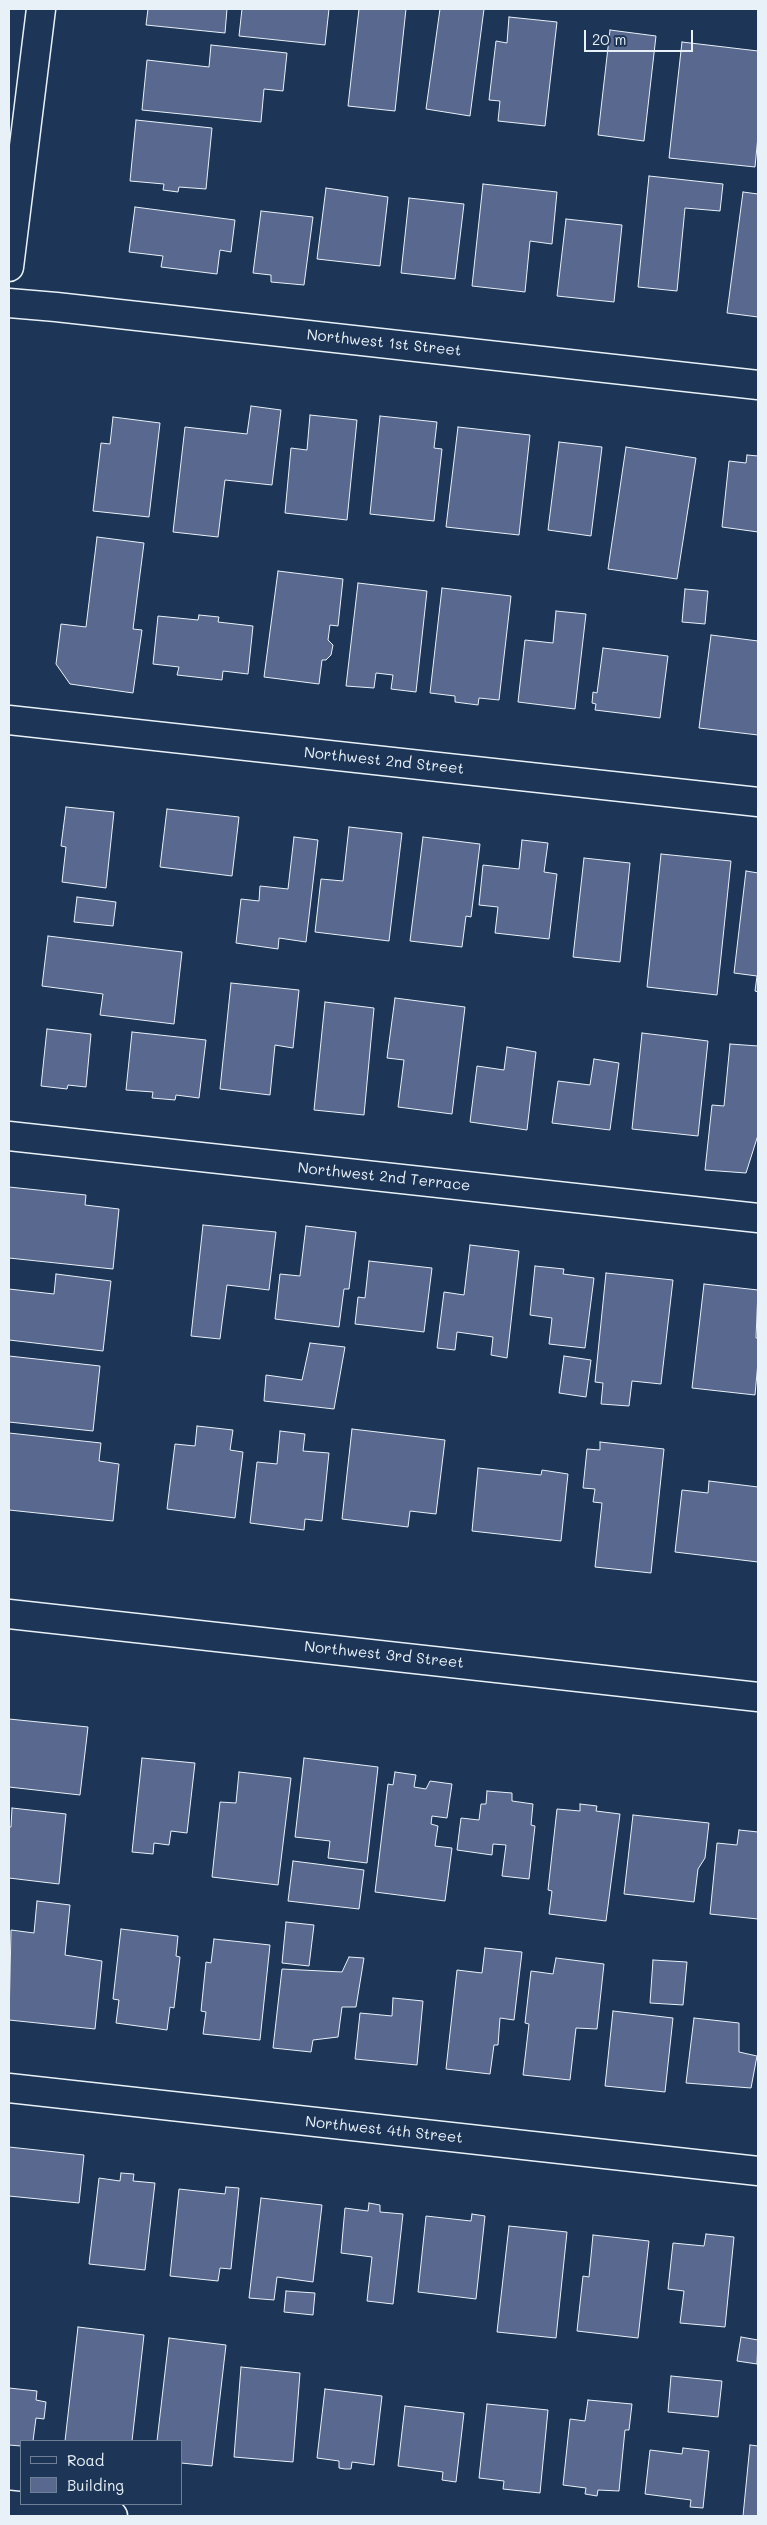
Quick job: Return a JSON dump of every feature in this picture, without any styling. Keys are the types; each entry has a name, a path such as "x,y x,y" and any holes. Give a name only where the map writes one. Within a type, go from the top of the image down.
{"street":[{"path":"9,267 41,9"},
{"name":"Northwest 1st Street","path":"9,303 758,385"},
{"name":"Northwest 2nd Street","path":"9,720 758,802"},
{"name":"Northwest 2nd Terrace","path":"9,1136 758,1218"},
{"name":"Northwest 3rd Street","path":"9,1614 758,1697"},
{"name":"Northwest 4th Street","path":"9,2088 758,2171"},
{"path":"9,2505 113,2516"}],"building":[{"path":"148,9 227,9 225,33 146,25"},
{"path":"242,9 329,9 325,45 239,36"},
{"path":"359,9 406,9 395,111 348,106"},
{"path":"440,9 484,9 470,116 426,109"},
{"path":"509,17 557,22 545,126 498,121 500,101 489,100 496,41 507,43"},
{"path":"610,30 656,36 644,141 598,135"},
{"path":"682,42 758,51 758,136 755,167 669,158"},
{"path":"211,45 287,53 283,91 264,89 261,122 142,110 147,60 209,67"},
{"path":"136,120 212,128 206,189 179,187 178,192 163,190 164,184 130,181"},
{"path":"649,176 723,184 720,211 685,208 677,291 638,287"},
{"path":"483,184 557,192 552,244 530,241 525,292 472,286"},
{"path":"326,188 388,197 380,266 317,259"},
{"path":"743,192 758,194 758,317 727,313"},
{"path":"409,198 464,204 455,279 401,273"},
{"path":"135,207 235,220 231,252 220,250 217,274 161,267 163,256 129,252"},
{"path":"261,211 313,217 304,285 271,282 271,275 253,273"},
{"path":"566,219 622,225 614,302 557,296"},
{"path":"251,406 281,410 272,485 225,480 218,537 173,532 185,427 247,434"},
{"path":"310,415 357,420 347,520 285,513 291,448 307,450"},
{"path":"380,416 437,422 434,448 442,449 434,521 370,514"},
{"path":"113,417 160,423 149,517 93,511 101,443 110,444"},
{"path":"458,427 530,435 519,535 446,527"},
{"path":"559,442 602,447 591,536 548,530"},
{"path":"626,447 696,458 677,579 608,569"},
{"path":"747,455 758,456 758,532 722,527 729,461 746,463"},
{"path":"97,537 144,543 133,629 142,630 133,693 70,684 56,664 61,624 86,627"},
{"path":"278,571 343,579 338,626 330,625 328,640 333,645 331,655 326,660 322,660 319,684 264,677"},
{"path":"358,583 427,591 416,692 391,689 393,675 376,673 374,688 346,686"},
{"path":"442,588 511,596 499,700 479,698 478,705 455,702 455,696 430,693"},
{"path":"685,589 708,591 705,624 682,622"},
{"path":"556,611 586,614 575,709 518,702 525,640 553,643"},
{"path":"199,615 219,617 218,622 253,626 248,674 223,671 222,680 177,675 179,667 153,664 158,616 198,620"},
{"path":"711,635 758,641 758,735 699,728"},
{"path":"603,648 668,656 660,718 595,710 596,704 592,703 593,692 597,693"},
{"path":"66,807 114,812 106,888 62,882 66,847 61,846"},
{"path":"167,809 239,817 232,876 160,867"},
{"path":"349,827 402,833 389,941 315,932 321,879 343,881"},
{"path":"294,837 318,840 306,942 279,938 278,949 236,943 241,899 259,901 260,886 288,889"},
{"path":"423,837 480,844 471,917 466,916 462,947 410,941"},
{"path":"522,840 548,843 544,872 557,874 549,939 495,933 498,907 479,905 483,865 519,869"},
{"path":"661,854 731,861 717,995 647,987"},
{"path":"584,858 630,863 620,962 573,957"},
{"path":"746,871 758,873 758,992 755,991 757,976 734,973"},
{"path":"77,897 116,902 113,926 74,922"},
{"path":"48,936 182,952 174,1024 100,1015 103,994 42,986"},
{"path":"231,983 299,990 293,1048 275,1045 270,1095 220,1089"},
{"path":"395,998 465,1007 452,1114 398,1107 404,1060 387,1058"},
{"path":"325,1002 374,1008 364,1115 314,1110"},
{"path":"47,1029 91,1034 86,1087 68,1085 67,1089 41,1086"},
{"path":"132,1032 206,1040 199,1098 176,1095 175,1100 152,1098 153,1092 126,1090"},
{"path":"642,1033 708,1041 698,1136 632,1129"},
{"path":"730,1044 758,1046 758,1135 746,1173 705,1170 712,1105 724,1106"},
{"path":"507,1047 536,1052 527,1130 470,1122 477,1066 504,1070"},
{"path":"594,1059 619,1063 610,1130 552,1123 558,1081 590,1085"},
{"path":"9,1187 86,1195 85,1205 119,1209 113,1269 9,1258"},
{"path":"203,1225 276,1232 269,1290 227,1285 220,1339 191,1336"},
{"path":"306,1226 356,1232 349,1289 344,1289 339,1327 275,1319 280,1274 300,1276"},
{"path":"470,1245 519,1251 507,1358 491,1355 493,1337 457,1332 455,1350 437,1348 444,1292 464,1295"},
{"path":"369,1261 432,1268 424,1332 355,1324 358,1297 365,1298"},
{"path":"535,1266 564,1269 563,1274 594,1278 585,1348 549,1344 552,1318 530,1315"},
{"path":"606,1273 673,1280 661,1384 632,1381 629,1406 601,1404 603,1383 595,1382"},
{"path":"56,1274 111,1281 103,1351 9,1340 9,1289 54,1294"},
{"path":"704,1284 758,1290 756,1338 758,1338 758,1362 755,1395 692,1388"},
{"path":"310,1343 345,1347 334,1409 264,1401 266,1375 302,1380"},
{"path":"9,1356 100,1366 93,1431 9,1422"},
{"path":"564,1356 591,1360 586,1397 559,1393"},
{"path":"197,1426 233,1430 230,1450 243,1452 235,1518 167,1509 175,1444 195,1446"},
{"path":"352,1429 445,1440 436,1514 410,1511 408,1527 342,1519"},
{"path":"280,1431 305,1434 303,1451 329,1453 322,1521 305,1519 304,1530 250,1523 257,1462 277,1464"},
{"path":"9,1433 101,1443 99,1461 119,1464 113,1521 9,1510"},
{"path":"600,1442 664,1449 651,1573 595,1567 602,1503 593,1502 595,1489 583,1488 587,1449 600,1450"},
{"path":"478,1468 541,1475 542,1470 568,1474 561,1541 472,1531"},
{"path":"709,1481 758,1487 758,1562 675,1552 682,1490 708,1493"},
{"path":"9,1719 88,1727 80,1795 9,1787"},
{"path":"142,1758 195,1763 187,1833 171,1831 169,1845 154,1843 153,1854 132,1852"},
{"path":"304,1758 378,1767 367,1863 328,1858 330,1841 295,1837"},
{"path":"239,1772 291,1778 278,1885 212,1877 220,1802 236,1803"},
{"path":"395,1772 416,1775 414,1787 426,1789 430,1781 452,1784 447,1818 432,1816 431,1824 438,1826 435,1846 452,1848 445,1901 375,1892 388,1784 393,1785"},
{"path":"487,1791 512,1793 512,1801 533,1804 531,1825 535,1826 529,1879 502,1876 506,1845 493,1844 492,1855 457,1850 461,1818 479,1820 481,1804 486,1804"},
{"path":"580,1804 597,1806 596,1811 620,1814 606,1921 549,1914 552,1891 548,1890 557,1809 580,1811"},
{"path":"12,1808 66,1814 59,1884 9,1878 9,1827 11,1827"},
{"path":"633,1815 709,1823 705,1858 698,1869 694,1902 624,1894"},
{"path":"739,1830 758,1832 758,1919 710,1914 717,1843 737,1845"},
{"path":"293,1861 364,1870 359,1909 288,1901"},
{"path":"37,1901 70,1905 65,1955 102,1961 95,2029 9,2020 11,1930 34,1933"},
{"path":"286,1922 314,1925 309,1966 282,1963"},
{"path":"121,1929 178,1936 176,1956 180,1957 174,2008 170,2007 167,2030 116,2023 119,2000 113,1999"},
{"path":"214,1939 270,1945 260,2040 203,2034 206,2012 201,2011 206,1962 211,1963"},
{"path":"485,1948 522,1952 514,2020 500,2018 498,2045 494,2045 490,2074 446,2069 457,1970 482,1973"},
{"path":"349,1957 364,1958 356,2007 342,2007 338,2037 313,2040 311,2052 273,2048 282,1969 342,1972"},
{"path":"556,1958 604,1964 597,2029 576,2028 570,2080 523,2075 529,2024 525,2023 531,1971 553,1974"},
{"path":"653,1960 687,1962 683,2005 650,2003"},
{"path":"393,1998 423,2001 417,2065 355,2059 360,2013 392,2016"},
{"path":"613,2011 673,2018 665,2092 605,2086"},
{"path":"694,2018 739,2023 739,2052 757,2056 751,2088 686,2083"},
{"path":"9,2147 84,2155 79,2203 9,2196"},
{"path":"121,2173 134,2174 133,2181 155,2183 145,2270 89,2264 99,2178 120,2181"},
{"path":"226,2187 239,2188 231,2269 220,2268 218,2281 170,2276 179,2189 225,2194"},
{"path":"261,2198 322,2205 313,2282 277,2277 274,2300 249,2298"},
{"path":"369,2203 380,2205 380,2212 403,2214 393,2304 367,2301 372,2257 341,2253 345,2208 368,2211"},
{"path":"472,2214 485,2216 476,2299 418,2292 426,2216 471,2221"},
{"path":"509,2226 567,2232 556,2338 497,2332"},
{"path":"706,2234 734,2237 725,2327 680,2323 684,2291 668,2289 673,2243 704,2246"},
{"path":"593,2235 649,2241 638,2338 577,2331 583,2276 589,2277"},
{"path":"286,2291 315,2293 313,2315 284,2312"},
{"path":"78,2327 144,2335 132,2440 65,2440"},
{"path":"741,2337 758,2340 757,2364 737,2361"},
{"path":"169,2338 226,2345 212,2466 182,2463 182,2440 157,2440"},
{"path":"241,2367 300,2373 293,2462 234,2457"},
{"path":"671,2376 722,2381 718,2417 668,2412"},
{"path":"9,2388 37,2391 36,2400 46,2402 44,2419 36,2418 33,2440 20,2440 20,2446 9,2445"},
{"path":"325,2389 382,2396 374,2465 352,2462 351,2469 345,2469 339,2468 339,2461 317,2458"},
{"path":"588,2400 632,2404 629,2430 625,2430 619,2491 598,2490 597,2496 585,2494 586,2488 563,2485 570,2419 585,2421"},
{"path":"487,2404 548,2410 540,2493 503,2489 504,2481 479,2478"},
{"path":"405,2406 464,2413 456,2482 442,2480 443,2472 398,2466"},
{"path":"750,2445 758,2446 758,2516 743,2516"},
{"path":"683,2448 709,2451 703,2508 690,2507 691,2500 645,2494 650,2450 682,2454"}]}
